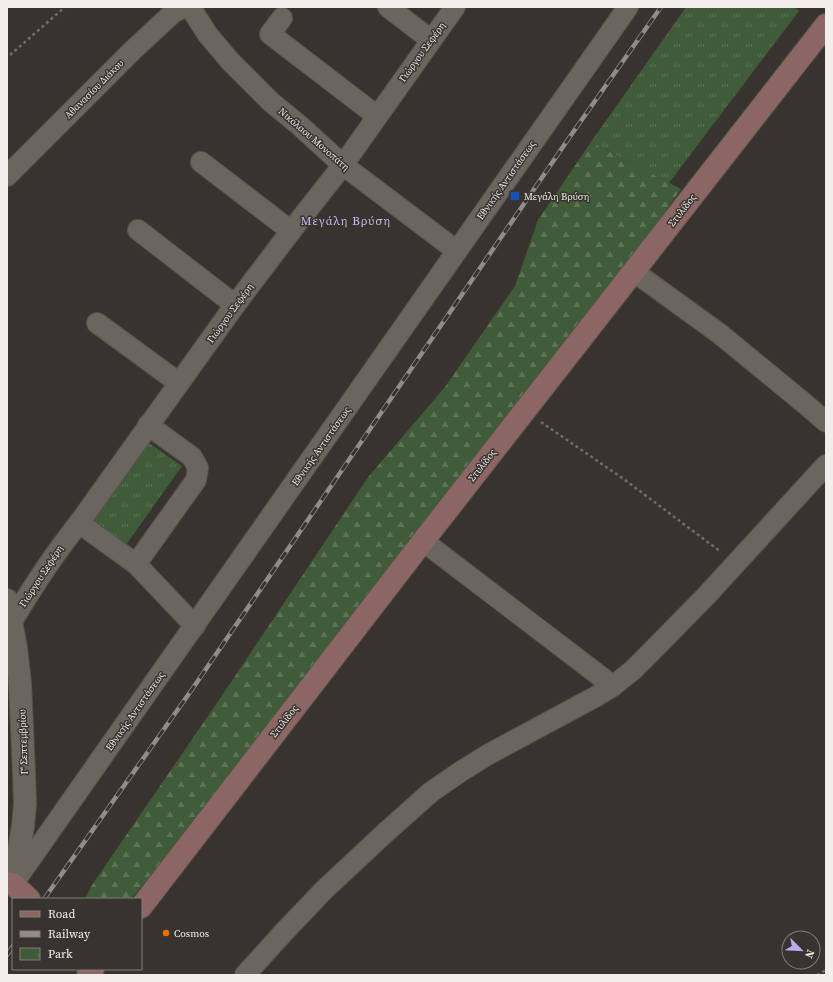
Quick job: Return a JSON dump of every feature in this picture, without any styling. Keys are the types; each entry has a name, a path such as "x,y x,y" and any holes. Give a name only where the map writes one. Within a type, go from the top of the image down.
{"main road":[{"name":"Στυλίδος","path":"142,906 423,541 826,25"},
{"path":"10,883 28,898"}],"street":[{"name":"Αθανασίου Διάκου","path":"7,176 174,12 185,7"},
{"name":"Νικόλαου Μονοπάτη","path":"190,7 208,35 234,66 272,102 343,165 457,251"},
{"path":"388,7 430,40"},
{"name":"Γιώργου Σεφέρη","path":"11,623 63,542 79,523 235,305 343,165 454,7"},
{"name":"Εθνικής Αντιστάσεως","path":"10,883 195,626 628,7"},
{"path":"282,18 270,34 377,116"},
{"path":"201,162 291,231"},
{"path":"138,230 235,305"},
{"path":"633,271 720,334 826,422"},
{"path":"97,323 180,383"},
{"path":"136,564 196,480 198,468 192,457 148,425"},
{"path":"245,975 283,932 324,890 431,792 489,754 573,710 613,686 650,654 736,564 826,465"},
{"path":"79,523 136,564 195,626"},
{"path":"423,541 613,686"},
{"name":"Γ' Σεπτεμβρίου","path":"7,600 11,623 12,651 20,683 25,804 23,826 10,883"}],"path":[{"path":"10,55 65,7"},
{"path":"524,411 625,480 736,564"},
{"path":"817,975 826,970"}],"green space":[{"path":"686,7 794,7 799,11 669,183 591,142"},
{"path":"591,142 681,189 606,295 230,779 132,898 86,898 92,885 221,697 369,476 445,387 515,286 538,220"},
{"path":"149,443 182,466 121,552 88,528"}],"railway":[{"path":"45,898 193,688 569,138 661,7"},
{"path":"7,955 12,948"}],"place":[{"name":"Μεγάλη Βρύση","path":"515,196"},
{"name":"Cosmos","path":"166,933"}],"district":[{"name":"Μεγάλη Βρύση","path":"346,221"}]}
